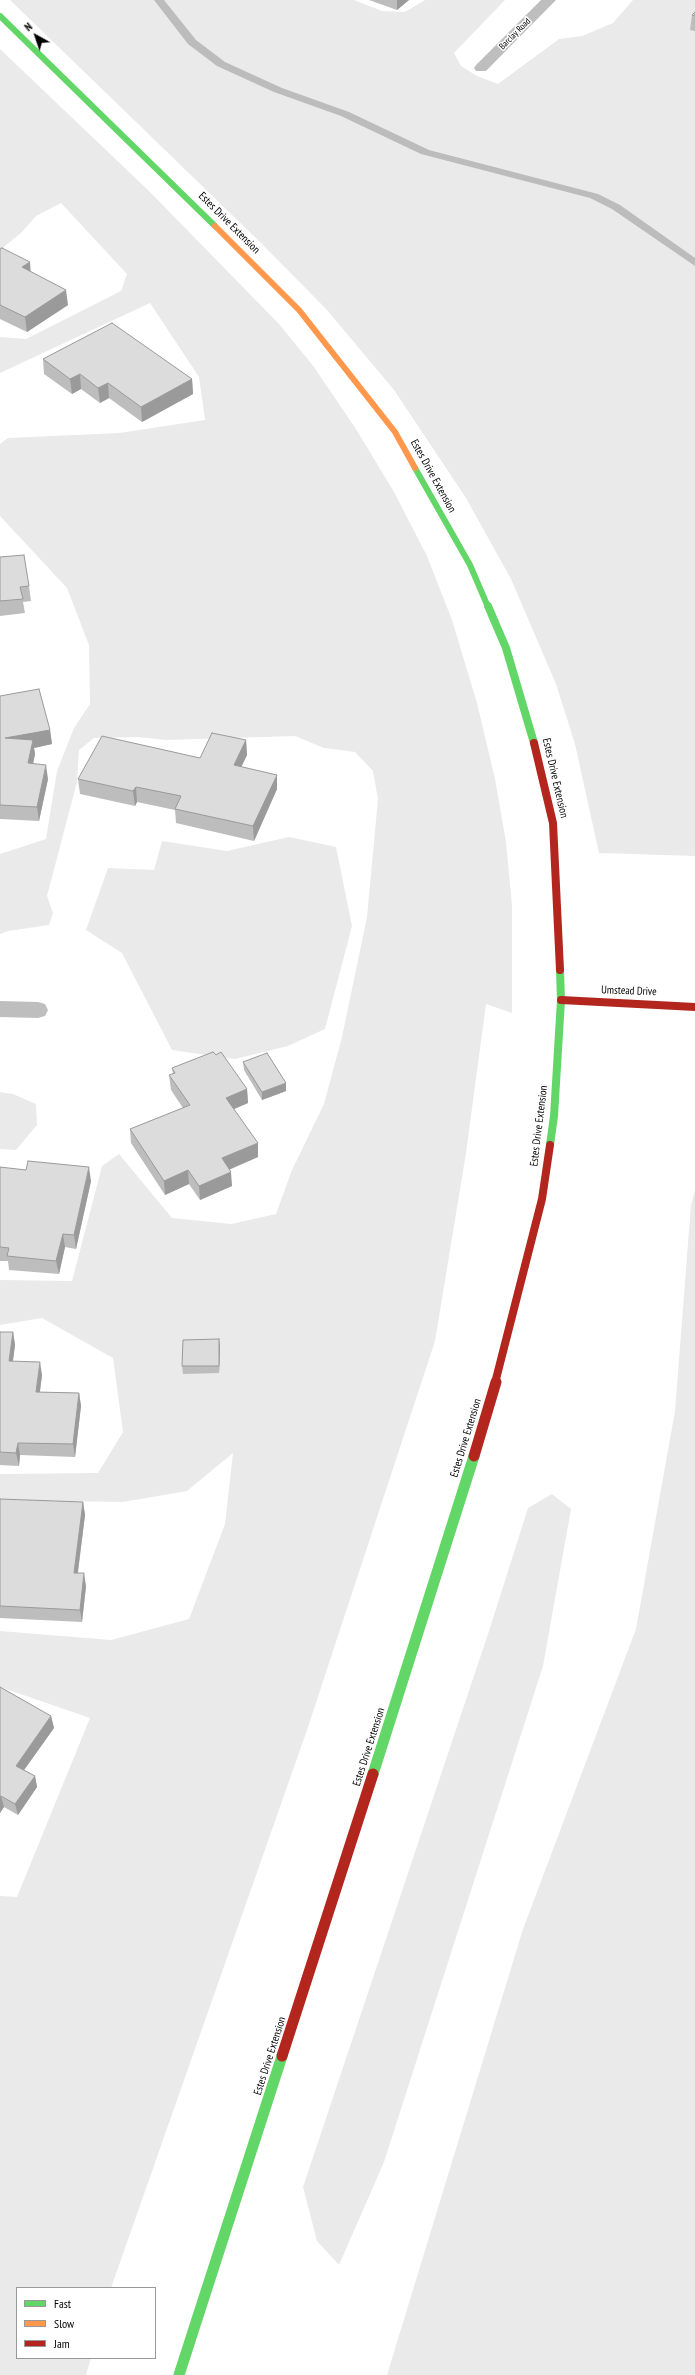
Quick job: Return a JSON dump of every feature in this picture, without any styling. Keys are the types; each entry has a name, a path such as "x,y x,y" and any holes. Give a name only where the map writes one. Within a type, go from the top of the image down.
{"main road":[{"name":"Estes Drive Extension","path":"0,16 94,106 299,310 395,432 470,565 506,648 526,710 553,823 561,1000 554,1116 542,1199 490,1404 415,1646 179,2375"},
{"name":"Umstead Drive","path":"561,1000 695,1007"}],"street":[{"name":"Barclay Road","path":"481,68 549,0"},
{"path":"0,1009 38,1010"}],"shaded area":[{"path":"10,0 354,0 382,11 405,12 425,0 505,0 454,53 461,66 477,76 498,84 559,39 582,36 613,23 633,0 695,0 695,856 599,853 575,744 556,684 511,579 466,498 394,390 327,310 260,242"},
{"path":"0,49 149,191 280,325 314,367 356,429 394,492 427,556 452,620 477,703 495,779 506,842 512,906 512,1013 486,1004 466,1153 435,1341 307,1730 111,2287 16,2287 16,2359 91,2359 86,2375 0,2375 0,1896 17,1897 90,1718 0,1687 0,1631 111,1640 189,1619 225,1524 233,1453 187,1491 123,1502 0,1500 0,1474 98,1473 123,1432 113,1358 42,1318 0,1325 0,1280 72,1281 102,1166 119,1154 172,1218 231,1224 276,1214 292,1170 324,1104 342,1037 367,917 378,799 373,771 355,752 324,748 295,736 166,740 137,737 94,738 79,750 77,782 47,896 53,913 49,925 8,931 0,934 0,854 46,839 57,771 74,728 90,704 89,645 67,588 0,516 0,444 8,438 119,433 205,420 199,377 150,303 0,373 0,337 26,339 121,291 127,274 61,203 36,216 22,232 0,250"},
{"path":"289,837 336,847 352,926 325,1029 288,1046 235,1059 172,1050 122,953 86,930 108,868 154,870 162,841 227,851"},
{"path":"0,1092 13,1094 36,1104 37,1125 16,1150 0,1149"},
{"path":"695,1190 695,2375 387,2375 523,1929 636,1629 675,1411 691,1205"},
{"path":"552,1494 571,1509 543,1666 384,2162 339,2265 317,2241 303,2187 489,1631 528,1508"}],"building":[{"path":"2,248 30,262 22,267 66,290 25,317 0,305 0,249"},
{"path":"112,323 192,379 141,407 108,383 98,388 80,374 70,379 43,359"},
{"path":"24,555 29,586 20,587 23,599 0,601 0,557"},
{"path":"39,689 50,730 5,738 33,740 28,763 46,765 37,807 0,805 0,696"},
{"path":"212,733 246,740 234,765 277,775 253,826 175,809 181,796 136,787 133,791 78,779 102,736 200,758"},
{"path":"213,1052 216,1055 221,1052 247,1089 226,1098 258,1143 222,1158 231,1172 199,1186 188,1170 164,1181 130,1129 190,1105 169,1075 175,1073 172,1068"},
{"path":"267,1053 286,1083 262,1092 243,1062"},
{"path":"28,1161 89,1167 74,1235 63,1234 56,1261 7,1256 9,1248 0,1247 0,1167 26,1170"},
{"path":"0,1332 13,1332 9,1361 40,1362 36,1392 79,1393 73,1444 18,1443 16,1453 0,1452"},
{"path":"219,1339 219,1366 182,1366 183,1340"},
{"path":"0,1499 83,1502 74,1573 84,1573 80,1610 0,1606"},
{"path":"0,1687 51,1716 16,1766 35,1776 15,1804 1,1796 0,1797"}],"waterway":[{"path":"159,0 192,42 221,64 278,90 345,114 425,152 594,196 616,207 695,263"}],"traffic: fast":[{"path":"0,16 215,226"},
{"path":"415,468 470,565 506,648 526,710 534,743"},
{"path":"550,1145 554,1116 561,1000 560,970"},
{"path":"373,1774 474,1456"},
{"path":"179,2375 282,2056"}],"traffic: slow":[{"path":"215,226 299,310 395,432 415,468"}],"traffic: jam":[{"path":"534,743 553,823 560,970"},
{"path":"561,1000 695,1007"},
{"path":"474,1456 490,1404 542,1199 550,1145"},
{"path":"282,2056 373,1774"}]}
